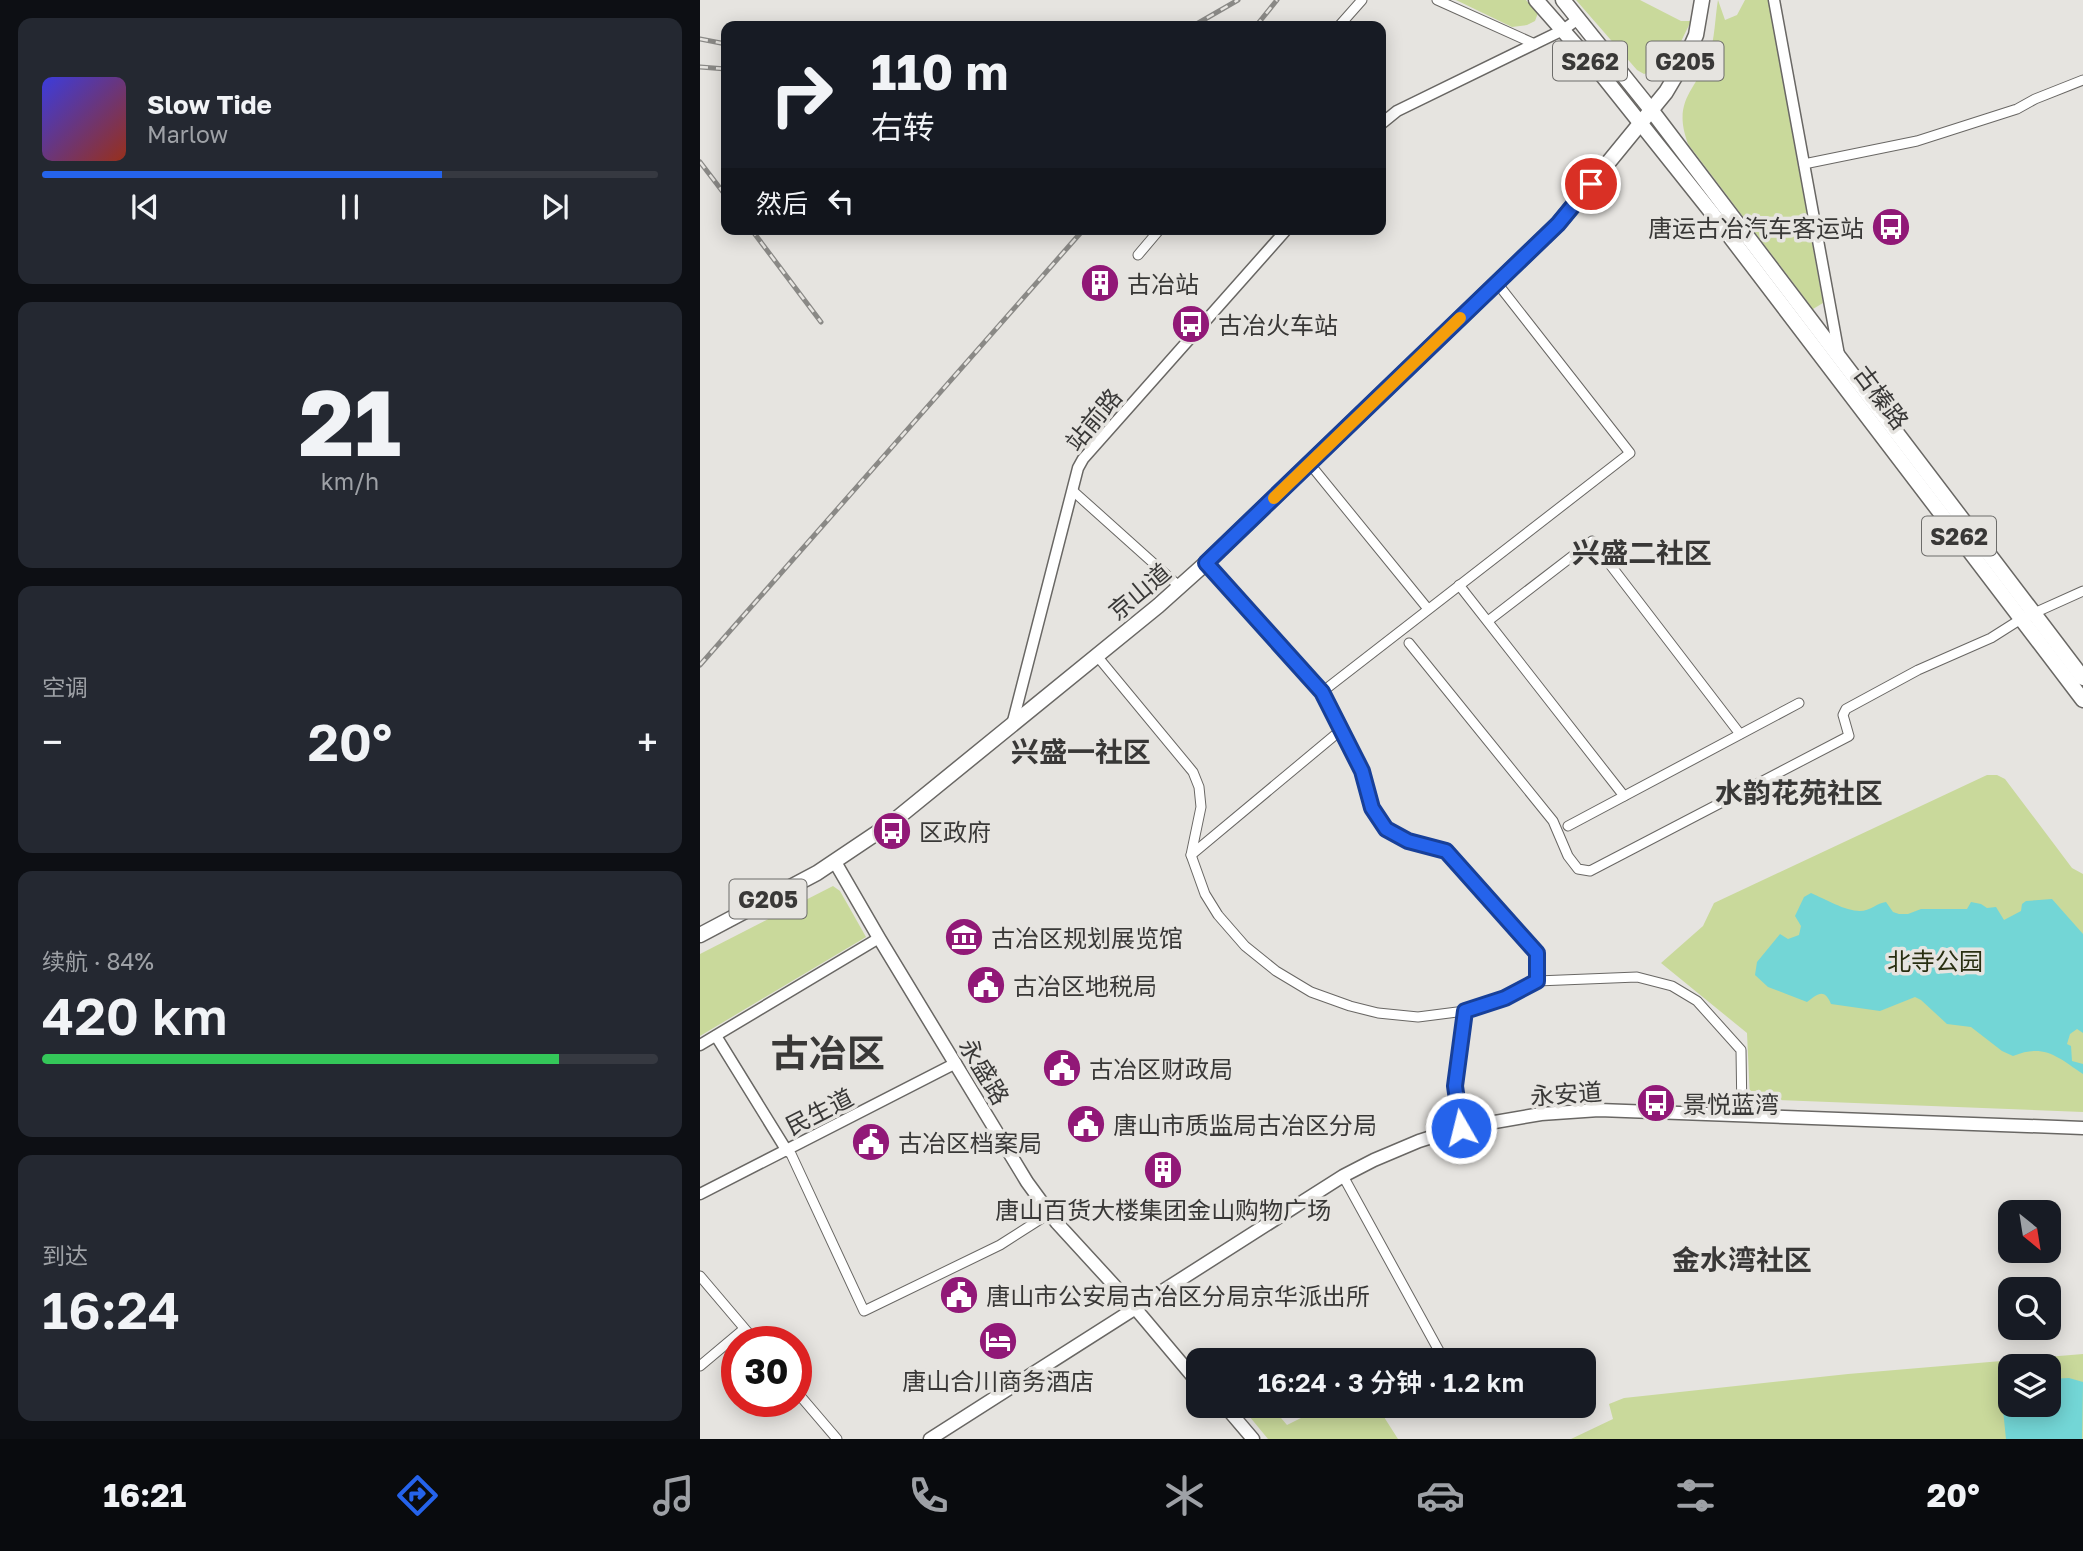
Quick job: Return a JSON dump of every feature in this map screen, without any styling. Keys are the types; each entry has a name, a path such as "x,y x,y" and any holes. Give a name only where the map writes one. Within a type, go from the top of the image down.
{"main road":[{"name":"S262","path":"1536,0 1641,125"},
{"name":"S262","path":"1563,0 1652,111"},
{"name":"G205","path":"1641,125 1685,60 1696,35 1702,3"},
{"name":"古榛路","path":"1652,111 1839,356 2028,616 2083,700"},
{"name":"古榛路","path":"1641,125 2028,616 2083,678"},
{"name":"京山道","path":"700,935 838,859 890,824 1180,587 1558,224 1641,125"},
{"name":"永盛路","path":"838,859 879,938 1027,1182 1050,1213 1186,1361"},
{"name":"永盛路","path":"838,859 1030,1175 1062,1219 1186,1368"},
{"name":"永安道","path":"930,1439 1343,1176 1419,1141 1461,1128 1541,1114 1599,1110 2083,1128"},
{"path":"1227,1418 1245,1439"},
{"path":"1235,1418 1252,1439"}],"street":[{"path":"1343,21 1362,0"},
{"path":"1437,0 1535,44"},
{"path":"1778,3 1839,356 1834,372"},
{"path":"1386,120 1397,111 1563,30 1578,19"},
{"path":"1804,164 1917,141 2017,109 2083,80"},
{"path":"1138,255 1155,235"},
{"name":"站前路","path":"1012,725 1078,468 1083,459 1282,235"},
{"path":"1322,692 1630,453 1497,283"},
{"path":"1309,464 1428,609"},
{"path":"1073,491 1180,587"},
{"path":"1488,621 1592,541 1740,734"},
{"path":"1206,563 1322,692 1362,771 1372,808 1386,829 1408,841 1446,851 1537,953 1537,981"},
{"path":"1459,585 1624,796"},
{"path":"1409,643 1553,821 1568,856 1578,869 1590,871 1849,736 1843,715 1846,709 1918,670 1991,638 2028,616 2083,591"},
{"path":"1097,656 1193,772 1199,787 1201,807 1191,856 1205,894 1245,946 1270,966 1311,992 1350,1006 1378,1013 1418,1017 1465,1011 1505,998 1537,981 1637,977 1672,986 1697,1001 1741,1050 1742,1116"},
{"path":"1568,826 1800,703"},
{"path":"1191,856 1341,730"},
{"path":"700,1045 879,938"},
{"path":"1461,1128 1455,1086 1465,1011"},
{"path":"716,1036 787,1152 791,1154 864,1311 1000,1245 1050,1213"},
{"name":"民生道","path":"700,1194 957,1063"},
{"path":"1343,1176 1437,1348"},
{"path":"700,1276 742,1326"},
{"path":"700,1366 721,1348"},
{"path":"812,1410 836,1439"}],"green space":[{"path":"1456,0 1526,0 1538,13 1535,21 1512,27"},
{"path":"1576,0 1640,0 1681,21 1691,21 1669,60 1644,74 1637,70"},
{"path":"1718,0 1725,20 1737,15 1745,0 1768,0 1823,303 1813,309 1688,144 1684,129 1684,106 1709,56"},
{"name":"北寺公园","path":"1987,775 1997,775 2005,779 2072,868 2083,874 2083,1112 1750,1099 1747,1033 1661,963 1703,926 1714,903"},
{"path":"833,886 840,891 866,937 700,1036 700,954"},
{"path":"2083,1354 2083,1439 1571,1439 1613,1419 1609,1404 1624,1398 1998,1361 1998,1417 2061,1417 2061,1356"},
{"path":"1251,1418 1281,1418 1287,1425 1301,1418 1385,1418 1398,1439 1268,1439"}],"water":[{"path":"1811,893 1854,910 1864,911 1886,902 1893,912 1899,914 1921,909 1967,909 1971,902 1987,908 1996,907 2004,920 2021,911 2022,904 2026,901 2052,899 2083,934 2083,1033 2077,1029 2070,1034 2067,1044 2071,1046 2072,1061 2083,1064 2083,1074 2050,1054 2034,1051 2013,1056 2002,1051 1971,1027 1947,1024 1915,997 1880,1011 1831,1004 1823,994 1807,1002 1768,987 1755,975 1757,962 1780,934 1788,939 1799,935 1801,926 1795,916 1804,897"},
{"path":"2061,1378 2083,1382 2082,1439 2006,1439 2004,1417 2061,1417"}],"railway":[{"path":"1202,21 1238,0"},
{"path":"1260,21 1277,0"},
{"path":"700,39 721,43"},
{"path":"700,67 721,69"},
{"path":"700,162 721,189"},
{"path":"756,235 821,322"},
{"path":"700,665 1079,235"}],"slow traffic":[{"path":"1274,498 1460,318"}],"place":[{"name":"唐运古冶汽车客运站","path":"1891,227"},
{"name":"古冶站","path":"1100,283"},
{"name":"古冶火车站","path":"1191,324"},
{"name":"区政府","path":"892,831"},
{"name":"古冶区规划展览馆","path":"964,937"},
{"name":"古冶区地税局","path":"986,985"},
{"name":"古冶区财政局","path":"1062,1068"},
{"name":"景悦蓝湾","path":"1656,1103"},
{"name":"唐山市质监局古冶区分局","path":"1086,1124"},
{"name":"古冶区档案局","path":"871,1142"},
{"name":"唐山百货大楼集团金山购物广场","path":"1163,1170"},
{"name":"唐山市公安局古冶区分局京华派出所","path":"959,1295"},
{"name":"唐山合川商务酒店","path":"998,1341"}],"district":[{"name":"兴盛二社区","path":"1642,552"},
{"name":"兴盛一社区","path":"1081,751"},
{"name":"水韵花苑社区","path":"1799,792"},
{"name":"古冶区","path":"828,1052"},
{"name":"金水湾社区","path":"1742,1259"}],"route":[{"path":"1461,1128 1455,1086 1465,1011 1505,998 1537,981 1537,953 1446,851 1408,841 1386,829 1372,808 1362,771 1322,692 1206,563 1558,224 1591,184"}]}
